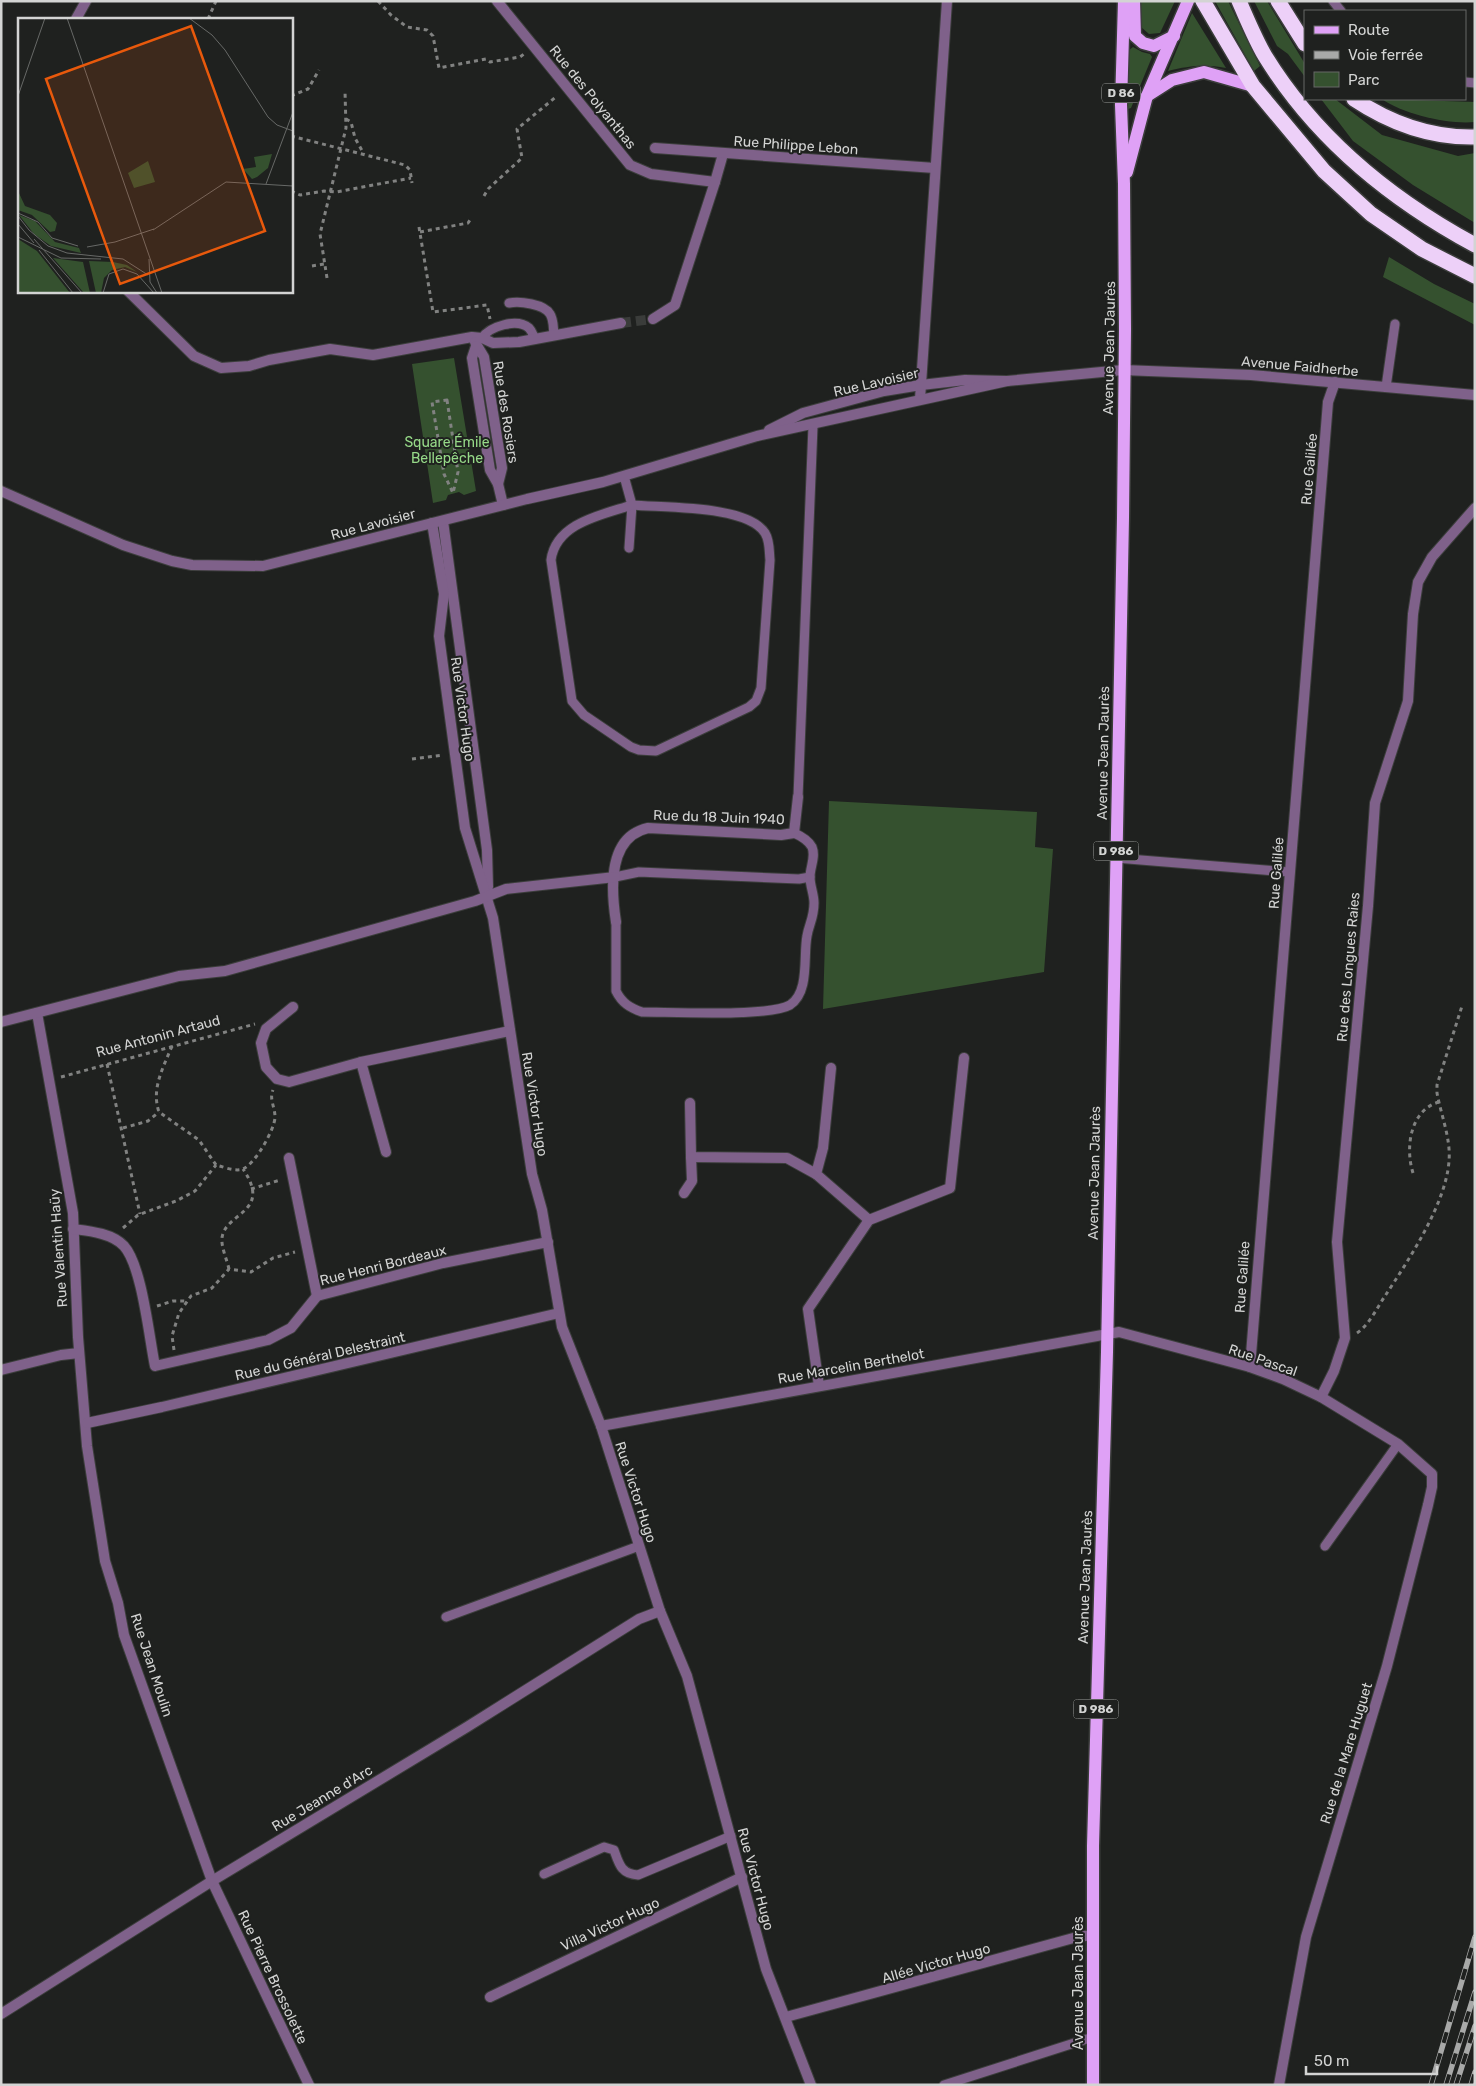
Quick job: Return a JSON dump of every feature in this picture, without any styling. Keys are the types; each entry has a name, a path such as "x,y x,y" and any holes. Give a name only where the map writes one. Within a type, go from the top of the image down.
{"highway":[{"path":"1204,1 1253,86 1324,171 1371,214 1422,248 1475,276"},
{"path":"1239,1 1265,56 1304,110 1333,144 1381,184 1436,224 1475,245"},
{"path":"1278,1 1304,42"},
{"path":"1356,100 1406,127 1450,138 1475,137"}],"main road":[{"name":"D 86","path":"1124,1 1121,105 1124,184"},
{"path":"1134,1 1135,36 1143,43 1154,46 1174,36"},
{"name":"D 86","path":"1124,184 1147,96 1188,1"},
{"name":"D 86","path":"1147,96 1172,80 1204,72 1253,86"},
{"name":"Avenue Jean Jaurès","path":"1092,2085 1098,1640 1107,1333 1116,858 1124,184"}],"street":[{"path":"77,18 86,1"},
{"name":"Rue des Polyanthas","path":"497,1 630,166 651,174 715,182"},
{"path":"920,399 948,1"},
{"name":"Rue Philippe Lebon","path":"655,148 935,168"},
{"path":"653,319 675,305 723,154"},
{"path":"129,292 194,356 221,368 249,366 269,360 330,349 373,354 450,340 478,340 502,344 620,323"},
{"name":"Rue des Rosiers","path":"478,340 472,358 490,470 498,484 503,505"},
{"name":"Rue Lavoisier","path":"757,436 803,414 884,391 921,384 964,380 1007,381 1123,370"},
{"name":"Avenue Faidherbe","path":"1123,370 1251,375 1475,395"},
{"name":"Rue Lavoisier","path":"1,491 123,545 172,561 192,564 263,566 624,476 757,436 813,426 920,399 966,392 1007,381"},
{"name":"Rue Galilée","path":"1250,1367 1328,402 1335,382"},
{"name":"Rue des Longues Raies","path":"1321,1397 1334,1370 1345,1338 1337,1242 1368,906 1373,817 1382,775 1397,739 1408,701 1415,595 1424,569 1475,508"},
{"name":"Rue Victor Hugo","path":"437,522 444,594 439,636 465,828 488,895"},
{"name":"Rue Victor Hugo","path":"437,522 487,850 488,895 532,1174 548,1242 558,1314 601,1426 660,1611 687,1676 766,1969 811,2085"},
{"path":"794,833 797,824 798,797"},
{"name":"Rue du 18 Juin 1940","path":"616,922 612,896 616,859 632,834 639,830 648,828 794,833"},
{"path":"1,1022 179,976 225,971 506,889 614,877"},
{"path":"293,1007 266,1029 260,1043 266,1067 277,1079 289,1082 361,1062 510,1031"},
{"name":"Rue Valentin Haüy","path":"37,1013 71,1204 79,1353 87,1423"},
{"path":"819,1386 808,1309 869,1220 950,1188 964,1058"},
{"path":"361,1062 386,1152"},
{"path":"816,1174 823,1148 831,1068"},
{"path":"684,1193 692,1181 690,1103"},
{"path":"691,1157 787,1158 816,1174 869,1220"},
{"path":"289,1158 317,1296"},
{"path":"73,1228 98,1232 123,1245 134,1261 143,1309"},
{"name":"Rue Henri Bordeaux","path":"143,1309 155,1366 268,1340 291,1328 317,1296 443,1263 548,1242"},
{"name":"Rue du Général Delestraint","path":"87,1423 558,1314"},
{"name":"Rue Pascal","path":"1107,1333 1119,1332 1250,1367 1283,1379 1321,1397 1398,1444"},
{"name":"Rue Marcelin Berthelot","path":"601,1426 1107,1333"},
{"path":"1,1370 61,1354 79,1353"},
{"name":"Rue Jean Moulin","path":"87,1423 87,1446 105,1562 118,1603 124,1635 212,1881"},
{"name":"Rue de la Mare Huguet","path":"1279,2085 1306,1937 1387,1666 1432,1487 1432,1474 1398,1444"},
{"name":"Rue Jeanne d'Arc","path":"1,2014 212,1881 467,1727 639,1618 660,1611"},
{"name":"Villa Victor Hugo","path":"490,1997 742,1877"},
{"name":"Rue Pierre Brossolette","path":"212,1881 309,2085"},
{"name":"Allée Victor Hugo","path":"786,2018 1078,1937 1093,1935"}],"lane":[{"path":"509,302 524,303 546,310 550,314 554,334"},
{"path":"478,340 492,329 511,324 523,325 532,331 535,339"},
{"path":"1386,387 1395,324"},
{"path":"798,797 813,426"},
{"path":"624,476 632,505 629,548"},
{"path":"632,505 739,515 761,529 769,546 770,560 761,688 756,701 749,707 656,751 639,750 631,747 584,715 572,701 551,560 556,542 569,530 590,519 632,505"},
{"path":"616,922 614,979 616,991 620,999 633,1009 642,1012 755,1012 778,1009 794,1002 801,989 807,938 813,921 814,890 810,877 813,870 812,847 804,838 794,833"},
{"path":"1116,858 1289,872"},
{"path":"614,877 639,872 799,879 810,877"},
{"path":"1325,1546 1398,1444"},
{"path":"446,1617 640,1546"},
{"path":"544,1874 604,1847 614,1850 620,1868 628,1874 638,1875 731,1836"},
{"path":"944,2085 1094,2037"}],"path":[{"path":"208,18 216,1"},
{"path":"378,1 391,16 408,27 428,30 433,36 439,68 486,60 490,62 520,57 535,46"},
{"path":"292,96 308,89 319,70"},
{"path":"484,196 488,189 522,158 517,129 568,88"},
{"path":"327,278 320,234 341,149 346,119 346,91"},
{"path":"346,119 351,122 355,138 365,154"},
{"path":"292,136 405,165 410,170 412,181 336,192 300,195 292,191"},
{"path":"420,232 468,223 472,217"},
{"path":"419,227 433,312 487,305 492,329"},
{"path":"312,266 324,264"},
{"path":"447,400 458,472 453,493 444,474 432,402 447,400"},
{"path":"412,759 456,754"},
{"path":"1345,1338 1360,1331 1374,1313 1414,1250 1439,1198 1450,1159 1437,1093 1439,1074 1462,1006"},
{"name":"Rue Antonin Artaud","path":"50,1080 261,1022 273,1023"},
{"path":"172,1046 159,1077 156,1090 159,1112 199,1140 216,1165 243,1169 256,1156 274,1126 276,1115 271,1094 277,1079"},
{"path":"106,1064 123,1128 140,1214"},
{"path":"1413,1173 1408,1148 1410,1137 1424,1110 1439,1102"},
{"path":"123,1128 148,1121 159,1112"},
{"path":"112,1239 140,1214 176,1201 195,1191 216,1165"},
{"path":"229,1269 222,1239 226,1226 247,1210 252,1200 252,1181 243,1169"},
{"path":"252,1189 267,1182 293,1177"},
{"path":"229,1269 251,1272 273,1258 308,1250"},
{"path":"176,1361 172,1336 179,1313 191,1296 212,1288 229,1269"},
{"path":"143,1309 174,1301 188,1301"}],"green space":[{"path":"1139,1 1175,1 1160,33 1149,34 1141,27"},
{"path":"1215,1 1228,1 1260,66 1254,71"},
{"path":"1254,1 1267,1 1304,62 1304,76 1288,54 1277,46"},
{"path":"1192,13 1226,68 1197,66 1168,71"},
{"path":"1133,47 1150,54 1152,57 1131,108 1128,109 1128,51"},
{"path":"1322,100 1336,100 1382,135 1458,156 1475,153 1475,223 1413,185 1353,141"},
{"path":"1384,100 1475,102 1475,122 1440,120 1414,114"},
{"path":"1389,257 1434,284 1475,304 1475,325 1383,277"},
{"name":"Square Émile Bellepêche","path":"454,358 476,491 464,495 459,492 448,495 446,500 433,503 412,364"},
{"path":"829,801 1037,812 1035,847 1053,849 1044,972 823,1009"}],"tunnel":[{"path":"621,323 653,319"}],"railway":[{"path":"1431,2085 1475,1937"},
{"path":"1446,2085 1475,1992"},
{"path":"1456,2085 1475,2026"},
{"path":"1471,2085 1475,2072"}]}
